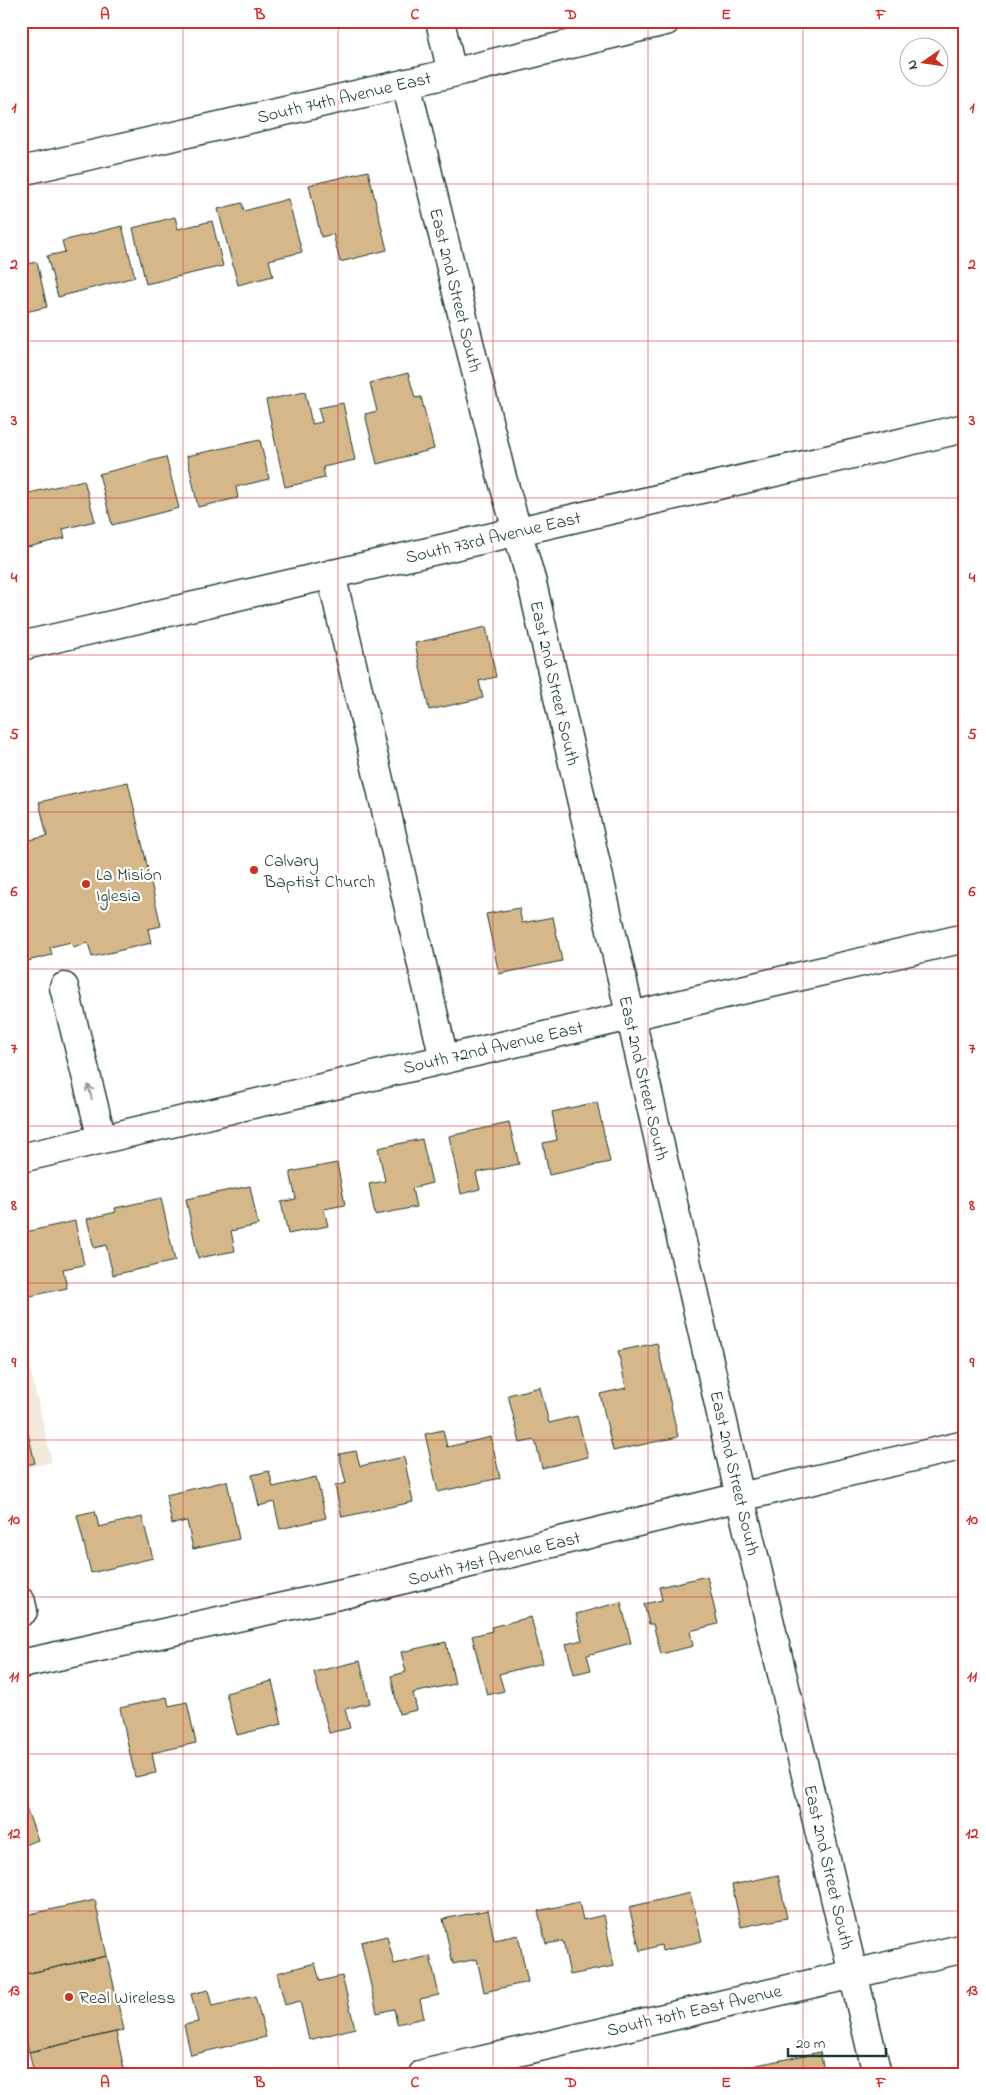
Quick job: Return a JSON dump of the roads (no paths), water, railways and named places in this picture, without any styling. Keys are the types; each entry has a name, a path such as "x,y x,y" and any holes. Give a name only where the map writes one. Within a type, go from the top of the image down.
{"street":[{"path":"440,21 452,73"},
{"name":"South 74th Avenue East","path":"21,171 452,73 666,21"},
{"name":"East 2nd Street South","path":"406,83 501,474 532,583 740,1497 877,2074"},
{"name":"South 73rd Avenue East","path":"21,646 965,428"},
{"path":"331,574 444,1059"},
{"name":"South 72nd Avenue East","path":"21,1158 965,938"},
{"path":"64,988 102,1139"},
{"name":"South 71st Avenue East","path":"21,1664 352,1592 740,1497 965,1445"},
{"path":"21,1602 23,1611 21,1612"},
{"name":"South 70th East Avenue","path":"423,2074 965,1948"}],"place":[{"name":"Calvary Baptist Church","path":"254,870"},
{"name":"La Misión Iglesia","path":"86,884"},
{"name":"Real Wireless","path":"69,1997"}]}
